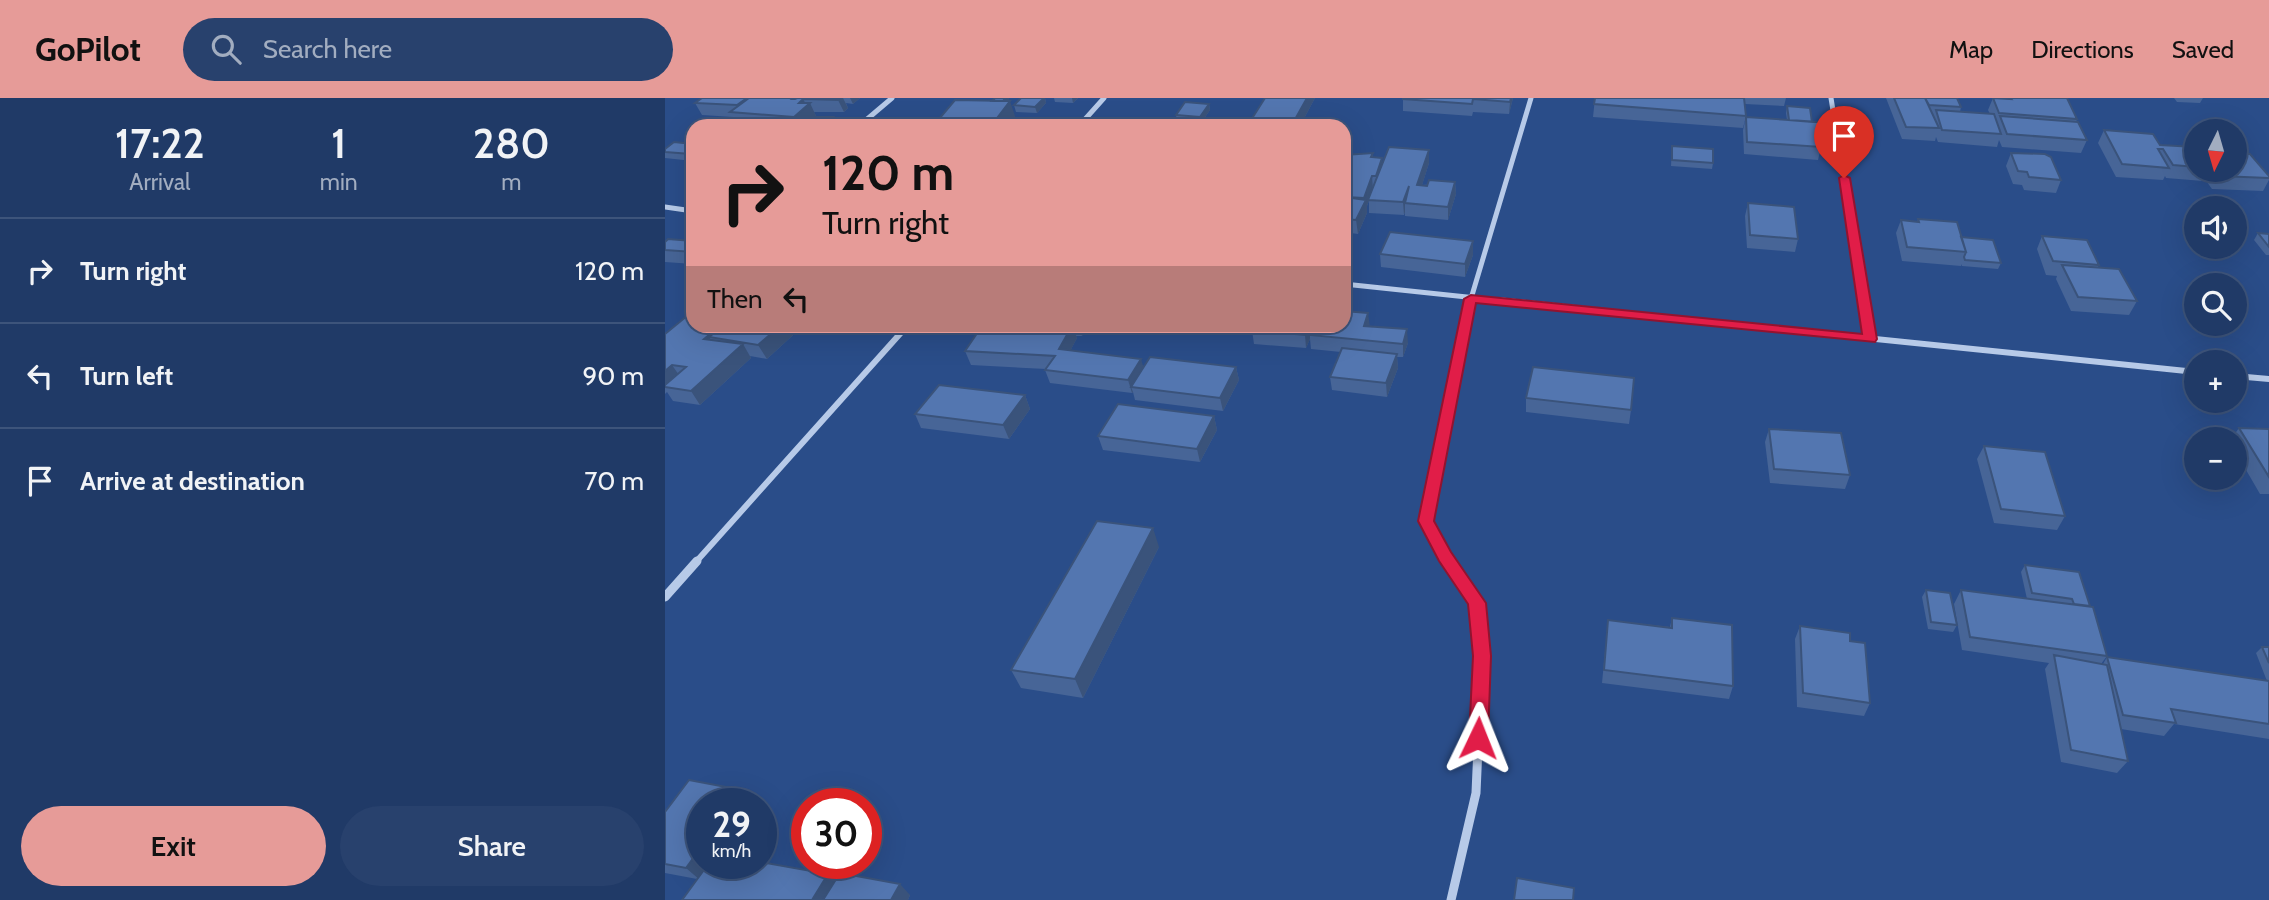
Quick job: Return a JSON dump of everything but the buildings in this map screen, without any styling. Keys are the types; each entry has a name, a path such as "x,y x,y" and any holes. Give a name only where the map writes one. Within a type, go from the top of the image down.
{"street":[{"path":"867,119 892,98"},
{"path":"1085,119 1104,98"},
{"path":"1451,900 1476,793 1482,656 1477,603 1445,556 1426,521 1471,299 1531,98"},
{"path":"1831,98 1870,339"},
{"path":"665,208 686,210"},
{"path":"1351,285 2184,371"},
{"path":"665,597 901,333"},
{"path":"2247,377 2269,379"}],"route":[{"path":"1478,738 1482,656 1477,603 1445,556 1426,521 1471,299 1870,339 1844,178"}]}
